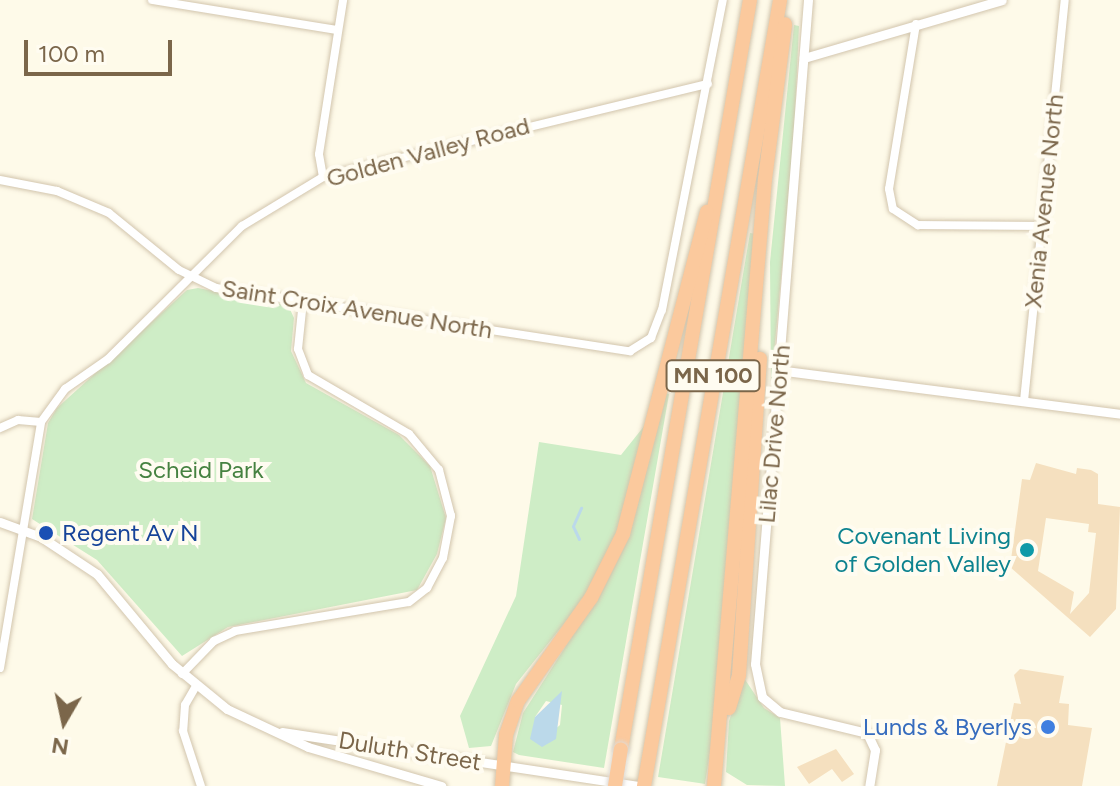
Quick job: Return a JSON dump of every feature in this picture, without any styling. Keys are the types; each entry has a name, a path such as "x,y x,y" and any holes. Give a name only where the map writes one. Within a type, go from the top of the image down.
{"highway":[{"name":"MN 100","path":"615,786 750,0"},
{"name":"MN 100","path":"642,786 783,0"},
{"path":"714,786 783,0"},
{"path":"502,786 501,764 522,692 591,598 623,534 723,162"}],"street":[{"path":"152,0 338,30"},
{"path":"323,177 319,154 343,0"},
{"path":"708,84 723,0"},
{"name":"Lilac Drive North","path":"808,0 778,370 757,684 780,712 867,733 875,750 869,786"},
{"path":"804,58 1002,0"},
{"name":"Xenia Avenue North","path":"1024,401 1065,0"},
{"path":"916,24 889,189 893,209 918,225 1041,226"},
{"name":"Golden Valley Road","path":"41,422 65,389 108,359 242,226 323,177 708,84"},
{"name":"Saint Croix Avenue North","path":"0,180 57,191 109,213 191,277 216,288 620,351 645,344 662,310 708,84"},
{"path":"182,674 214,641 235,631 409,602 427,588 443,558 451,516 439,470 409,434 308,375 298,349 303,301"},
{"path":"778,370 1120,414"},
{"path":"0,428 18,420 41,422 0,668"},
{"name":"Duluth Street","path":"0,522 23,529 97,574 182,674 196,686 275,731 441,786"},
{"path":"196,686 185,705 183,731 201,786"},
{"name":"Duluth Street","path":"275,731 642,786"}],"green space":[{"path":"794,25 799,26 794,136 771,386 770,262"},
{"path":"750,233 756,234 716,713 705,784 658,777"},
{"name":"Scheid Park","path":"198,288 288,305 294,318 291,351 306,383 399,435 430,466 446,518 437,554 417,590 228,627 182,656 97,560 32,519 48,423 57,408 187,290"},
{"path":"664,393 669,394 604,768 513,752 523,713 596,599","holes":["546,701 562,705 560,725 539,743 535,717"]},
{"path":"645,425 627,507 593,587 516,684 491,746 469,748 460,716 516,596 539,442 621,455"},
{"path":"744,678 764,708 780,718 785,786 747,785 726,772 729,721"}],"water":[{"path":"562,691 556,739 542,747 530,739 535,717"}],"building":[{"name":"Covenant Living of Golden Valley","path":"1036,463 1076,474 1077,468 1091,470 1098,474 1098,504 1120,507 1116,609 1090,637 1010,567 1022,479 1030,480","holes":["1046,518 1089,524 1088,532 1096,533 1089,593 1070,614 1074,592 1038,571"]},
{"name":"Lunds & Byerlys","path":"1020,669 1064,676 1059,703 1069,704 1068,725 1092,728 1082,786 997,786 1014,703 1021,704 1014,675"},
{"path":"836,749 854,774 842,782 832,769 809,784 797,767"}],"waterway":[{"path":"579,539 573,526 581,508"}],"place":[{"name":"Regent Av N","path":"46,533"},
{"name":"Covenant Living of Golden Valley","path":"1027,550"},
{"name":"Lunds & Byerlys","path":"1048,727"}]}
